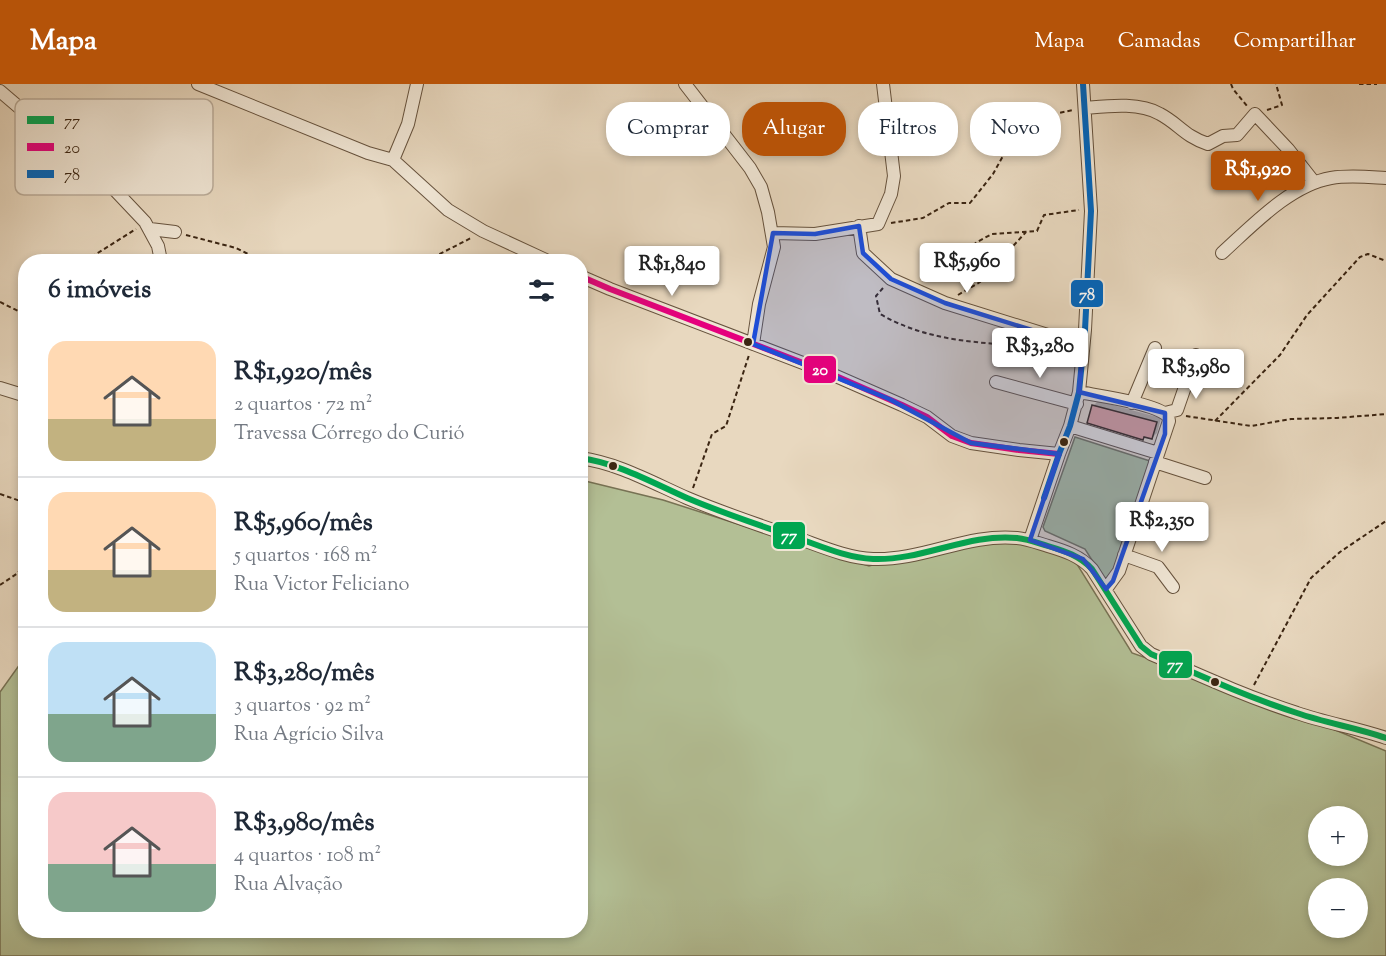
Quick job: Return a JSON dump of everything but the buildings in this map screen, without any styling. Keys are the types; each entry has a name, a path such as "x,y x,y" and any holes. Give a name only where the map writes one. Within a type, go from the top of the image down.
{"street":[{"path":"198,84 368,153 393,160 448,210 483,231 533,254"},
{"path":"393,160 408,124 417,84"},
{"path":"686,86 701,84"},
{"path":"773,233 833,232 878,224 891,194 894,176 883,84"},
{"path":"1030,540 1078,398 1091,208 1083,84"},
{"path":"686,86 750,168 761,187 773,233 772,258 759,304 753,344"},
{"path":"0,92 15,105"},
{"path":"1085,108 1112,106 1141,108 1159,113 1190,137 1208,144 1222,136 1237,135 1255,114 1288,149 1314,182"},
{"path":"1222,253 1298,190 1314,182 1348,177 1386,178"},
{"path":"120,195 148,225 160,254"},
{"path":"148,225 175,232"},
{"path":"859,226 863,253 891,279 945,303 1083,346"},
{"path":"588,279 830,373 927,417 952,435 971,443 1059,453"},
{"path":"1132,403 1155,348"},
{"path":"1106,589 1119,571 1167,417 1177,410 1196,355"},
{"path":"996,382 1078,398 1132,403 1167,417"},
{"path":"0,388 18,394"},
{"path":"1070,426 1204,478"},
{"path":"588,460 624,470 689,498 796,538 860,558 906,556 991,539 1030,540 1083,559 1106,589 1141,646 1151,654 1249,696 1318,720 1386,738"},
{"path":"1124,555 1158,567 1173,587"}],"path":[{"path":"1232,84 1241,99 1255,114 1282,105 1276,84"},
{"path":"1359,84 1377,84"},
{"path":"878,224 923,218 949,203 970,203 993,174 1013,138 1031,119 1085,108"},
{"path":"906,285 944,272 977,242 992,234 1037,231 1044,215 1091,208"},
{"path":"97,254 148,225"},
{"path":"439,254 483,231"},
{"path":"175,232 236,248 248,254"},
{"path":"945,303 980,282 1026,232"},
{"path":"1215,421 1280,354 1306,315 1360,257 1368,254 1386,261"},
{"path":"891,279 876,296 879,314 899,325 964,342 997,344 1011,324"},
{"path":"0,302 18,311"},
{"path":"689,498 712,434 726,426 729,419 753,344"},
{"path":"1167,417 1251,426 1291,419 1386,414"},
{"path":"0,494 18,500"},
{"path":"1249,696 1311,578 1340,552 1386,521"},
{"path":"0,585 18,573"}],"highlighted area":[{"path":"859,226 863,253 891,279 945,303 1083,346 1079,392 1165,413 1165,434 1113,581 1106,589 1083,559 1030,540 1059,454 971,443 889,399 753,344 773,233 815,234"}],"green space":[{"path":"1075,437 1150,461 1121,546 1117,566 1108,578 1104,579 1085,549 1045,531 1043,527"},
{"path":"588,482 663,500 869,566 956,542 1012,534 1072,556 1132,653 1256,697 1386,751 1386,956 0,956 0,692 18,667 18,938 588,938"}],"transit line":[{"name":"78","path":"1044,498 1070,426 1079,392 1085,330 1091,211 1083,84"},
{"name":"20","path":"588,279 829,373 927,417 952,436 971,443 1059,454"},
{"name":"77","path":"588,460 622,469 716,509 855,557 873,559 909,556 981,539 999,538 1025,539 1060,550 1077,557 1092,569 1141,646 1151,654 1278,707 1386,738"}]}
